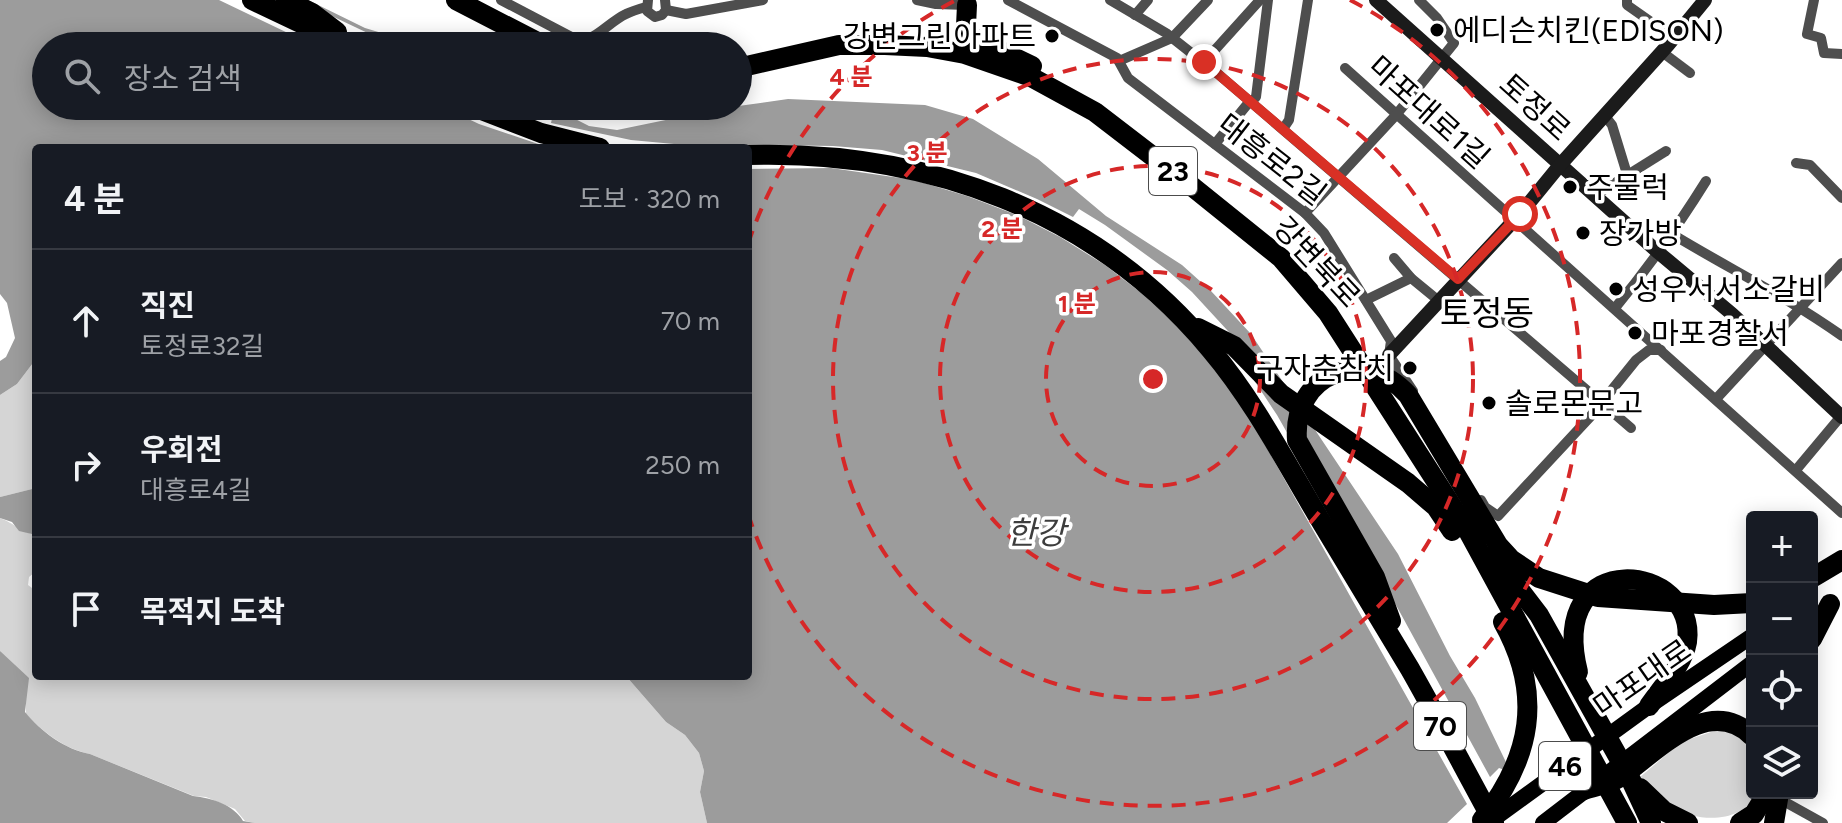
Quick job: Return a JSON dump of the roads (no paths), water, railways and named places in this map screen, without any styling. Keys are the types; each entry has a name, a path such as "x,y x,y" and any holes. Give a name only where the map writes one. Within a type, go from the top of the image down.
{"highway":[{"path":"252,0 319,32"},
{"path":"286,0 312,13 337,32"},
{"path":"456,0 518,32"},
{"path":"970,3 966,26 972,37 1038,68 1058,82 1068,96"},
{"name":"강변북로","path":"752,65 839,45 927,47 965,54 1031,77 1095,112 1281,258 1307,286 1348,342 1476,537 1627,823"},
{"path":"507,120 584,144"},
{"path":"752,155 839,156 954,180 1007,198 1065,226 1127,266 1188,323 1237,383 1410,671"},
{"path":"1188,323 1234,346 1281,394 1420,494 1447,521 1510,634 1522,666 1528,698 1524,746 1502,795 1479,823"},
{"path":"1410,671 1375,577 1302,452 1296,427 1303,402 1317,383 1339,372 1362,370 1375,372 1398,384 1408,395 1498,545 1509,557"},
{"path":"1476,537 1539,578 1598,597 1714,605 1746,603"},
{"path":"1476,537 1539,615 1583,692"},
{"path":"1818,575 1842,562"},
{"path":"1583,692 1572,637 1578,614 1593,592 1602,585 1618,579 1641,579 1663,591 1679,610 1687,632 1684,653 1646,708"},
{"path":"1818,629 1836,599"},
{"name":"70","path":"1410,671 1470,780"},
{"name":"46","path":"1583,692 1651,823"},
{"path":"1584,790 1616,780 1663,736 1718,719 1736,723 1746,731"},
{"path":"1630,778 1653,803 1688,823"},
{"path":"1470,780 1494,823"},
{"path":"1470,780 1503,823"},
{"path":"1740,823 1769,799"},
{"path":"1765,823 1772,799"},
{"path":"1774,799 1774,823"}],"main road":[{"name":"토정로","path":"1376,0 1842,416"},
{"path":"1389,355 1515,220 1705,0"},
{"path":"1818,584 1842,562"},
{"path":"1818,613 1836,599"},
{"name":"마포대로","path":"1488,823 1646,708 1746,640"},
{"name":"마포대로","path":"1663,736 1746,668"},
{"path":"1543,823 1584,790"}],"street":[{"path":"501,0 523,4 565,32"},
{"path":"598,32 647,4 649,14 655,17 662,15 665,5 686,14 763,0"},
{"path":"917,0 936,4 970,3"},
{"name":"대흥로2길","path":"1008,0 1119,61 1128,78 1305,213 1324,233 1391,341 1389,355 1485,507 1498,516 1590,417 1601,401"},
{"path":"1110,0 1172,38 1204,62 1631,428"},
{"path":"1135,15 1148,0"},
{"path":"1119,61 1172,38 1208,0"},
{"path":"1204,62 1260,0"},
{"path":"1215,144 1256,97 1268,0"},
{"path":"1283,129 1289,120 1308,0"},
{"path":"1305,213 1396,115 1454,43 1437,18 1419,0"},
{"path":"1627,0 1627,5 1674,38"},
{"path":"1814,0 1807,34 1821,38 1824,53 1842,54"},
{"path":"1662,52 1690,73"},
{"name":"마포대로1길","path":"1345,68 1842,513"},
{"path":"1605,116 1612,125 1627,174"},
{"path":"1594,196 1666,151"},
{"path":"1796,163 1810,165 1842,198"},
{"path":"1615,308 1659,253 1706,181"},
{"path":"1672,234 1811,314 1842,336"},
{"path":"1394,258 1411,278 1439,301"},
{"path":"1716,399 1842,263"},
{"path":"1366,300 1411,278"},
{"path":"1601,401 1636,360 1649,350 1661,350"},
{"name":"토정로","path":"1796,470 1842,416"},
{"path":"1782,799 1823,823"}],"water":[{"name":"한강","path":"0,0 308,0 378,32 32,32 32,120 577,120 589,126 617,130 666,120 752,120 752,104 788,99 925,105 973,119 1038,159 1106,216 1182,265 1251,334 1398,554 1475,698 1517,785 1531,823 707,823 700,792 704,771 699,753 685,735 666,722 629,680 752,680 752,144 32,144 32,364 17,384 0,395 0,361 6,357 15,338 7,303 0,294"},
{"path":"32,489 32,534 19,531 12,522 0,518 0,497"},
{"path":"0,651 29,678 25,712 54,739 193,796 222,803 243,821 255,823 0,823"}],"place":[{"name":"에디슨치킨(EDISON)","path":"1437,30"},
{"name":"강변그린아파트","path":"1052,36"},
{"name":"주물럭","path":"1570,187"},
{"name":"장가방","path":"1583,233"},
{"name":"성우서서소갈비","path":"1616,289"},
{"name":"마포경찰서","path":"1635,333"},
{"name":"구자춘참치","path":"1410,368"},
{"name":"솔로몬문고","path":"1489,403"}],"district":[{"name":"토정동","path":"1487,313"}]}
